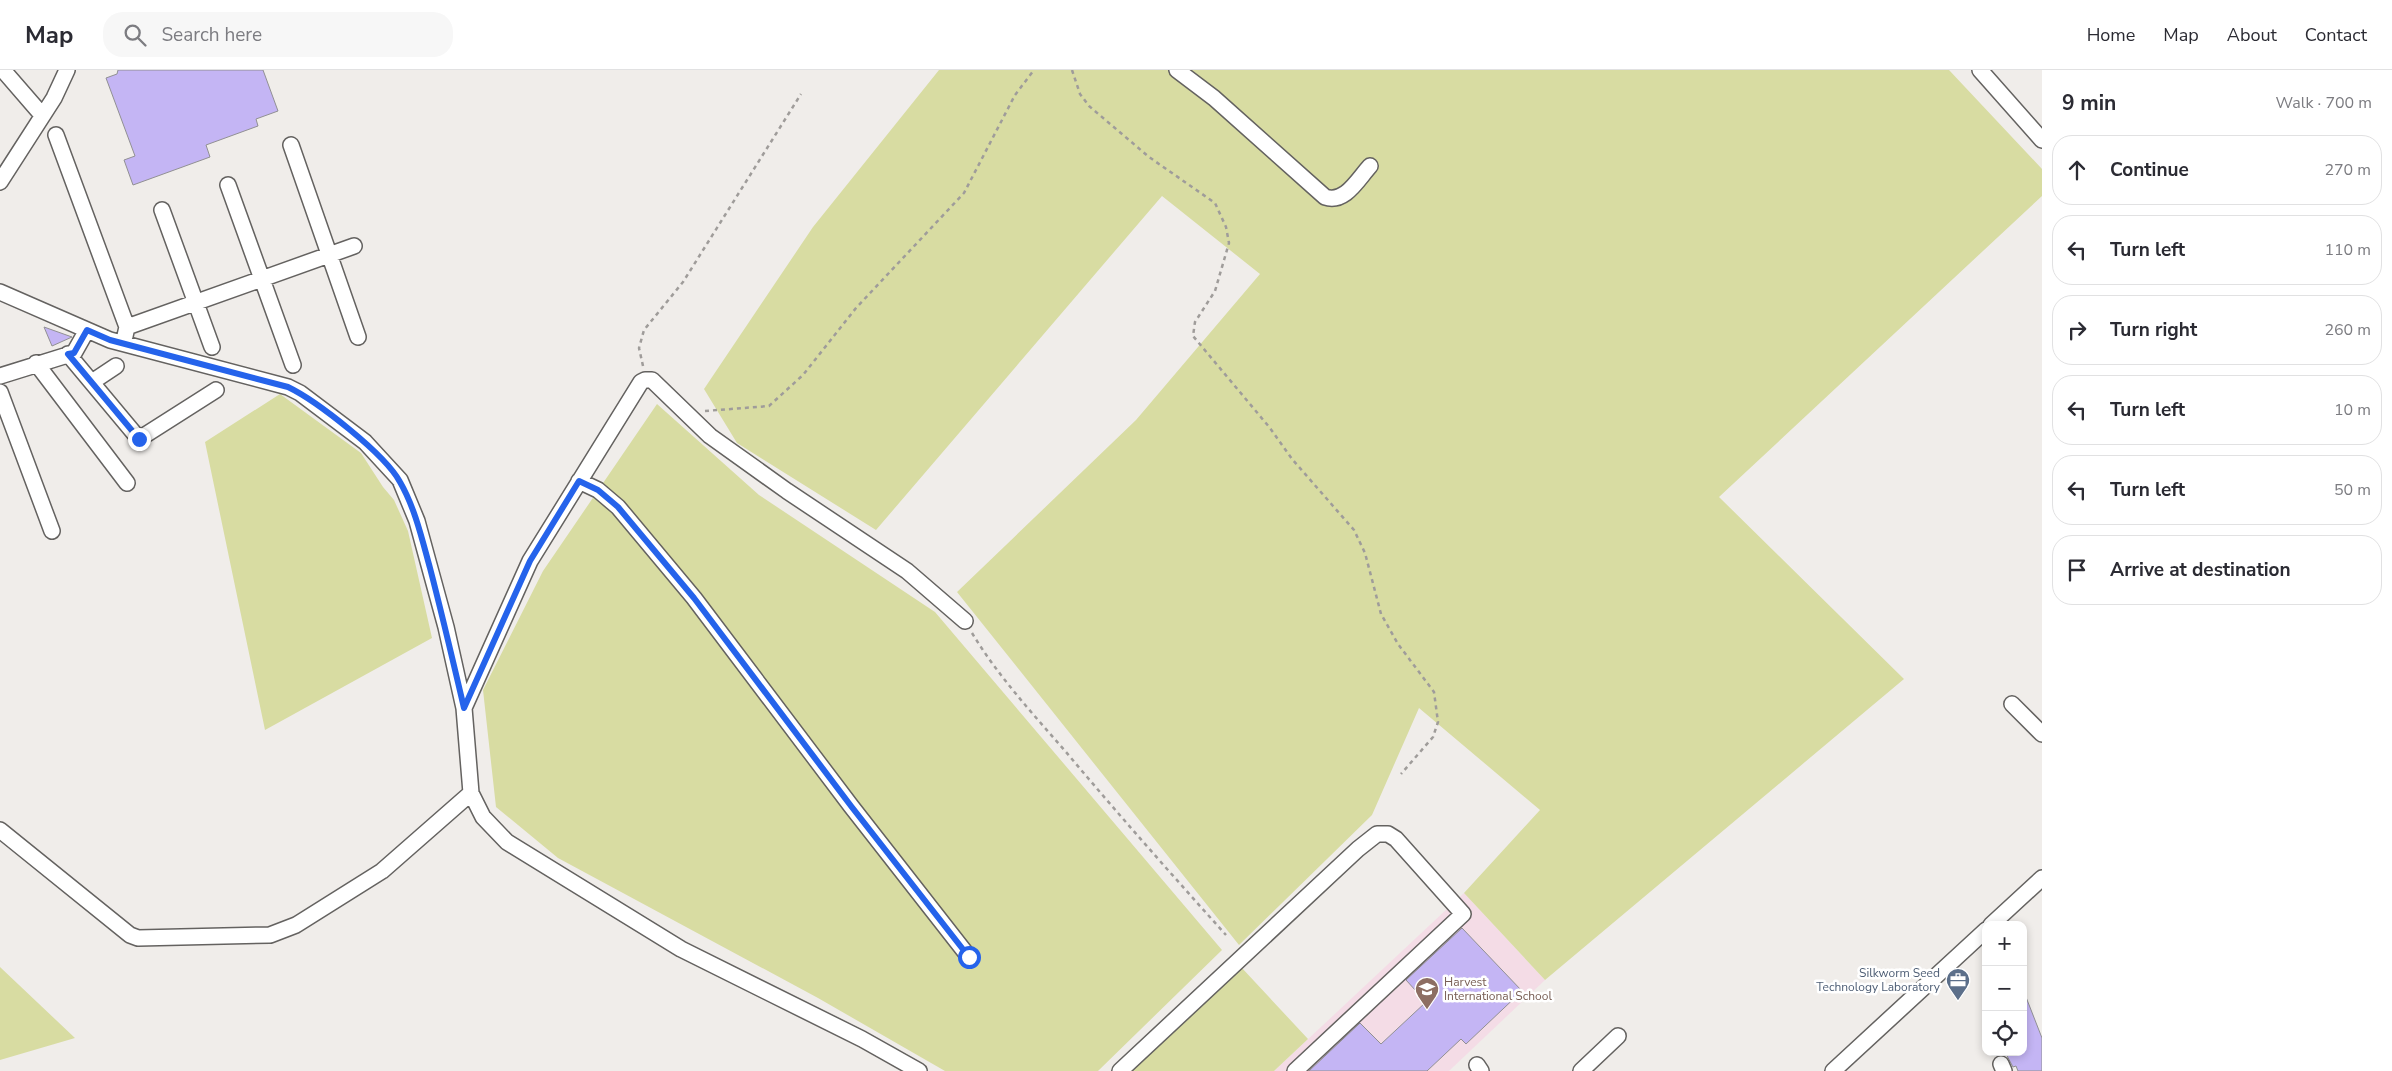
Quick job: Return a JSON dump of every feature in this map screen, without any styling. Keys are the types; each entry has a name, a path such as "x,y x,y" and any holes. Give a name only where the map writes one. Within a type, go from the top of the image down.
{"street":[{"path":"2,70 42,115"},
{"path":"0,182 68,70"},
{"path":"1177,70 1214,98 1325,197 1333,200 1342,197 1370,166"},
{"path":"1980,70 2042,140"},
{"path":"56,135 127,328 122,343"},
{"path":"291,144 358,337"},
{"path":"228,186 293,366"},
{"path":"162,210 212,347"},
{"path":"127,328 354,246"},
{"path":"0,292 87,330 122,343 288,387 300,393 371,448 400,480 417,521 446,627 464,708 471,793 483,817 507,842 608,906 681,949 862,1039 919,1071"},
{"path":"0,376 36,363 74,353 87,330"},
{"path":"68,354 139,439 216,390"},
{"path":"36,363 127,483"},
{"path":"92,382 116,366"},
{"path":"464,708 530,561 641,382 645,380 652,380 710,436 786,491 907,571 965,620"},
{"path":"0,392 52,532"},
{"path":"579,481 598,490 618,507 694,598 851,806 969,957"},
{"path":"2012,704 2042,734"},
{"path":"0,830 130,935 138,938 270,935 296,925 382,871 471,793"},
{"path":"1120,1071 1358,849 1377,834 1388,834 1396,839 1463,914 1295,1071"},
{"path":"1995,921 2042,878"},
{"path":"1833,1071 1982,934"},
{"path":"1580,1071 1618,1036"}],"path":[{"path":"686,413 769,406 803,375 856,308 964,193 1015,95 1034,70"},
{"path":"1072,70 1080,94 1089,106 1148,157 1215,203 1226,227 1229,243 1215,290 1195,322 1193,336 1270,428 1292,459 1354,530 1365,553 1381,614 1398,644 1434,692 1438,722 1433,737 1401,774"},
{"path":"645,380 640,348 640,338 644,330 683,282 801,94"},
{"path":"965,620 989,660 1017,695 1145,845 1226,935"}],"shaded area":[{"name":"Harvest International School","path":"1464,893 1545,980 1449,1071 1274,1071"}],"green space":[{"path":"939,70 1949,70 2042,169 2042,196 1719,497 1904,679 1545,980 1464,893 1540,810 1419,708 1372,815 1239,945 957,592 1136,420 1260,274 1162,196 876,530 737,443 704,389 813,227"},
{"path":"280,394 361,453 383,487 394,500 408,531 432,638 265,730 205,442"},
{"path":"657,404 759,495 935,612 1222,950 1098,1071 945,1071 818,998 558,858 496,807 483,690 543,571"},
{"path":"0,967 75,1038 0,1060"},
{"path":"1241,967 1308,1039 1274,1071 1130,1071"}],"building":[{"path":"118,70 263,70 278,111 256,119 258,126 206,145 210,157 133,185 124,160 135,156 106,78 117,74"},
{"path":"44,327 72,337 52,346"},
{"path":"1462,928 1522,991 1466,1044 1461,1039 1427,1071 1309,1071 1360,1023 1381,1044 1426,1002 1406,980"},
{"path":"2027,1000 2042,1038 2042,1071 2018,1071 2016,1066 2013,1067 2007,1056 2027,1056"}],"place":[{"name":"Silkworm Seed Technology Laboratory","path":"1958,1001"},
{"name":"Harvest International School","path":"1427,1010"}],"route":[{"path":"139,439 68,354 74,353 87,330 110,340 288,387 300,393 365,442 400,480 417,521 446,627 464,708 530,561 579,481 598,490 618,507 694,598 851,806 969,957"}]}
